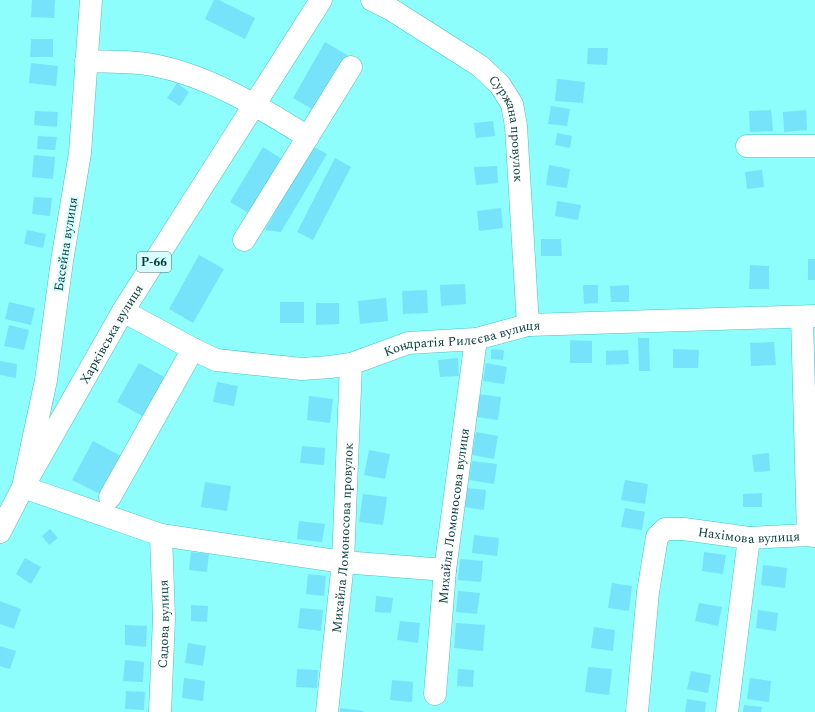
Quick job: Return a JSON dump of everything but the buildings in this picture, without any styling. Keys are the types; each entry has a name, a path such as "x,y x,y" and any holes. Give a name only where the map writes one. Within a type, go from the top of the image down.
{"street":[{"name":"Басейна вулиця","path":"22,486 46,380 62,261 80,153 91,0"},
{"name":"Харківська вулиця","path":"0,532 22,486 123,311 321,0"},
{"name":"Суржана провулок","path":"372,0 392,10 480,66 500,85 512,104 516,126 528,325"},
{"path":"86,61 152,65 195,76 255,104 308,137"},
{"path":"244,240 351,66"},
{"path":"747,146 815,146"},
{"name":"Кондратія Рилєєва вулиця","path":"123,311 216,360 270,367 302,369 330,368 351,364 408,343 476,339 528,325 808,316"},
{"path":"808,316 811,535"},
{"name":"Михайла Ломоносова вулиця","path":"435,694 445,570 476,339"},
{"path":"110,497 193,349"},
{"name":"Михайла Ломоносова провулок","path":"327,712 343,562 351,364"},
{"path":"22,486 162,535 343,562 445,570"},
{"name":"Нахімова вулиця","path":"637,712 648,592 657,537 666,529 684,529 749,538 811,535"},
{"name":"Садова вулиця","path":"160,712 164,618 162,535"},
{"path":"727,712 749,538"}]}
